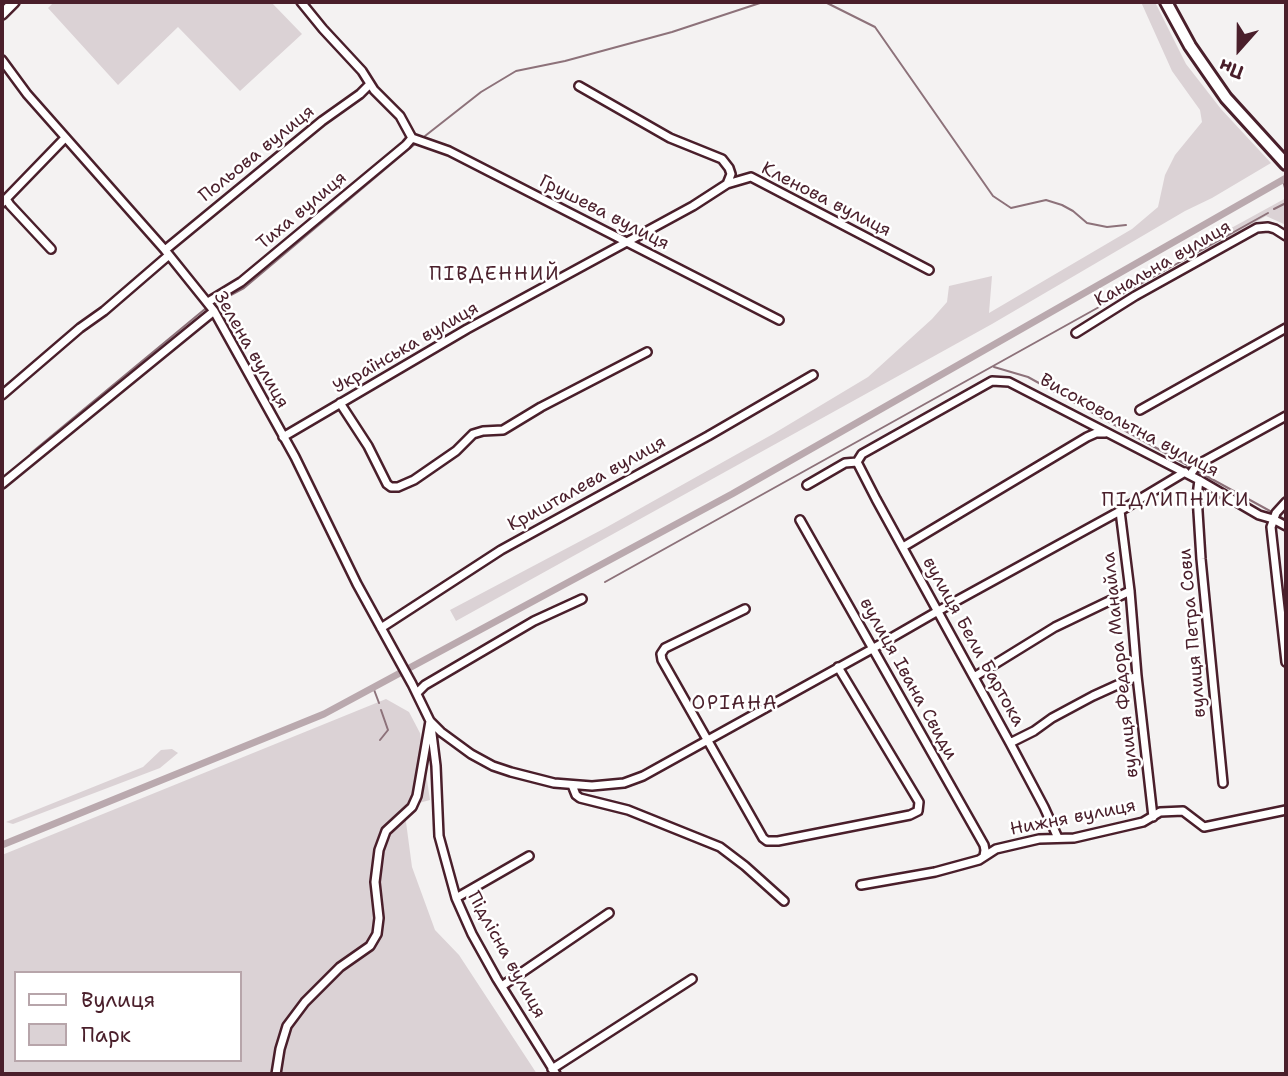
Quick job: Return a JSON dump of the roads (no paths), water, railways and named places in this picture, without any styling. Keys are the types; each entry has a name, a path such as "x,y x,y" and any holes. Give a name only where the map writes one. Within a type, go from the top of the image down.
{"highway":[{"path":"1166,2 1185,39 1206,71 1226,98 1286,164"}],"main road":[{"path":"2,14 14,2"}],"street":[{"path":"301,2 400,116 412,138"},
{"name":"Зелена вулиця","path":"2,60 27,94 167,252 214,311 310,488 357,584 430,721"},
{"name":"Польова вулиця","path":"2,395 80,328 104,312 167,252 322,121 370,84"},
{"path":"579,86 670,138 722,159 731,174 727,184"},
{"path":"51,249 4,201 65,138"},
{"name":"Грушева вулиця","path":"412,138 449,151 779,320"},
{"name":"Тиха вулиця","path":"208,303 241,282 412,138"},
{"name":"Кленова вулиця","path":"727,184 751,177 929,270"},
{"name":"Українська вулиця","path":"283,437 467,329 693,206 727,184"},
{"name":"Канальна вулиця","path":"1076,333 1135,296 1257,228 1268,227 1286,236"},
{"path":"2,484 214,311"},
{"path":"1140,410 1286,328"},
{"path":"340,403 368,446 387,484 398,487 414,480 456,451 473,434 503,430 541,407 647,352"},
{"name":"Кришталева вулиця","path":"381,628 501,550 813,375"},
{"name":"Високовольтна вулиця","path":"857,462 862,454 992,381 1009,382 1199,480 1259,515 1286,526"},
{"path":"430,721 454,742 493,766 534,779 572,785 609,786 624,783 643,776 708,741 1187,474 1197,465 1286,415"},
{"path":"902,547 1087,437 1096,433 1109,433"},
{"path":"807,485 845,463 857,462"},
{"name":"вулиця Бели Бартока","path":"857,462 1010,743 1058,838"},
{"name":"вулиця Петра Сови","path":"1199,480 1196,491 1201,559 1223,783"},
{"path":"1286,502 1273,519 1271,527 1286,662"},
{"name":"вулиця Федора Манайла","path":"1120,511 1153,817"},
{"name":"вулиця Івана Свиди","path":"800,520 984,845 984,856"},
{"path":"974,677 1055,627 1130,591"},
{"path":"417,693 425,685 534,621 582,599"},
{"path":"745,609 666,648 662,660 766,841 778,841 918,811 919,802 838,667"},
{"path":"1010,743 1093,696 1137,676"},
{"path":"276,1074 279,1049 287,1026 305,1002 340,967 370,946 377,934 379,918 375,882 379,850 386,831 412,807 417,796 430,721"},
{"name":"Підлісна вулиця","path":"430,721 436,766 439,836 456,898 472,934 554,1072"},
{"path":"572,785 580,798 628,810 720,847 784,901"},
{"name":"Нижня вулиця","path":"861,886 935,872 979,860 996,849 1039,839 1074,838 1143,822 1160,812 1184,811 1204,827 1286,810"},
{"path":"456,898 529,856"},
{"path":"502,986 609,913"},
{"path":"554,1072 692,979"}],"waterway":[{"path":"425,136 481,92 516,71 565,61 672,32 763,2"},
{"path":"825,2 875,27 993,196 1011,208 1046,200 1073,211 1087,223 1107,227 1126,225"},
{"path":"216,303 244,288 415,144"},
{"path":"2,845 324,714 732,494 1286,178"},
{"path":"1283,180 1286,192"},
{"path":"1274,209 1286,203"},
{"path":"605,582 1268,213"},
{"path":"31,453 205,309"},
{"path":"994,367 1028,377 1189,466"},
{"path":"1199,472 1270,511"},
{"path":"1281,517 1286,520"},
{"path":"373,687 379,703"},
{"path":"380,740 388,730 381,710"}],"district":[{"name":"ПІВДЕННИЙ","path":"495,275"},
{"name":"ПІДЛИПНИКИ","path":"1176,501"},
{"name":"ОРІАНА","path":"735,704"}]}
